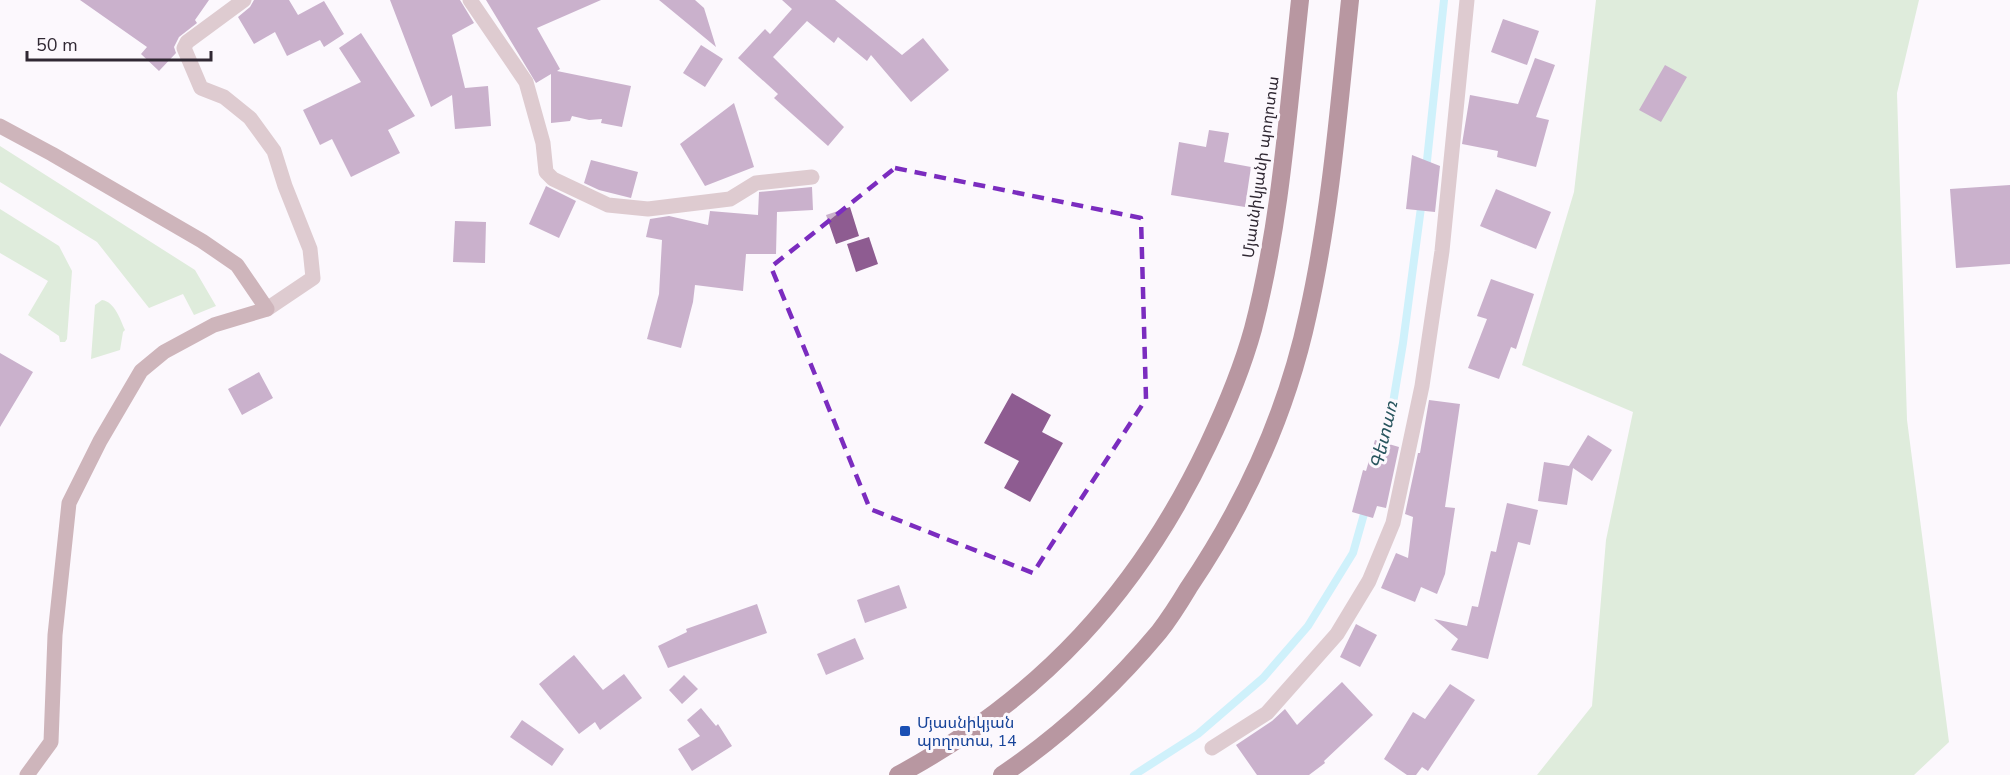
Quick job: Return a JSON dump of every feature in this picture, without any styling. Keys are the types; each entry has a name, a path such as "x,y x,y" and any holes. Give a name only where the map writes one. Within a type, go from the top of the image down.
{"highway":[{"name":"Մյասնիկյանի պողոտա","path":"898,775 957,742 1004,707 1064,656 1118,594 1149,552 1194,476 1234,390 1253,329 1278,201 1300,0"},
{"path":"1002,775 1064,730 1099,697 1160,630 1209,557 1261,460 1283,405 1308,316 1330,184 1350,0"}],"street":[{"path":"27,775 51,742 55,635 69,503 99,441 141,371 164,352 214,325 267,309 314,278 310,249 274,151 250,118 224,97 201,88 184,48 187,42 244,0"},
{"path":"470,0 526,82 543,144 546,172 553,178 608,205 648,209 730,199 756,183 812,177"},
{"path":"1212,748 1267,712 1337,634 1369,581 1393,523 1422,386 1442,251 1467,0"},
{"path":"0,126 52,153 202,241 237,265 267,309"}],"highlighted area":[{"path":"895,168 1141,218 1146,399 1033,573 870,509 771,267"}],"green space":[{"path":"1596,0 1919,0 1897,93 1907,420 1949,742 1914,775 1537,775 1592,706 1606,540 1633,412 1522,365 1574,192"},
{"path":"0,146 195,270 216,306 194,315 183,294 149,308 97,242 0,182"},
{"path":"0,209 59,246 72,271 65,342 60,342 59,336 28,315 48,281 0,253"},
{"path":"102,300 114,307 125,330 120,350 91,359 95,305"}],"building":[{"path":"80,0 209,0 195,20 197,23 179,37 174,47 176,53 159,71 141,54 147,47"},
{"path":"254,0 289,0 298,15 324,1 344,34 324,47 320,40 287,56 275,32 254,44 238,17 250,7"},
{"path":"390,0 460,0 474,23 452,35 465,88 488,86 491,126 455,129 452,95 431,107"},
{"path":"486,0 601,0 537,28 560,69 557,71 631,86 622,127 601,123 602,119 589,120 572,116 570,121 551,123 551,74 536,83"},
{"path":"659,0 695,0 704,8 716,47"},
{"path":"782,0 835,0 902,55 923,38 949,70 911,102 871,55 867,61 838,37 834,43 807,21 773,57 844,127 828,146 774,98 778,94 738,58 765,29 770,34 792,9"},
{"path":"1503,19 1539,31 1527,65 1491,52"},
{"path":"361,33 415,116 388,130 400,153 351,177 332,139 320,145 303,110 361,82 339,48"},
{"path":"701,45 723,59 705,87 683,73"},
{"path":"1535,58 1555,65 1536,117 1549,120 1536,167 1497,157 1498,151 1462,144 1470,95 1518,104"},
{"path":"1665,65 1687,77 1661,122 1639,110"},
{"path":"734,103 754,167 705,186 680,144"},
{"path":"1209,130 1229,133 1224,162 1251,167 1245,207 1171,195 1179,142 1206,147"},
{"path":"1412,155 1440,166 1435,212 1406,209"},
{"path":"591,160 638,172 631,198 599,190 584,183"},
{"path":"2010,185 2010,264 1956,268 1950,189"},
{"path":"546,186 576,201 559,238 529,224"},
{"path":"812,187 813,210 777,212 776,254 746,254 743,291 695,285 681,348 647,339 659,294 662,240 646,237 650,219 669,216 708,225 710,211 758,215 759,192"},
{"path":"1496,189 1551,212 1536,249 1480,226"},
{"path":"850,207 859,236 836,244 826,215"},
{"path":"455,221 486,222 485,263 453,262"},
{"path":"869,237 878,264 856,272 847,244"},
{"path":"1491,279 1534,294 1516,349 1511,347 1499,379 1468,368 1487,319 1477,316"},
{"path":"0,353 33,372 0,427"},
{"path":"259,372 273,398 242,415 228,389"},
{"path":"1012,393 1051,415 1042,432 1063,443 1030,502 1004,488 1019,461 984,443"},
{"path":"1429,400 1460,404 1445,507 1455,508 1445,574 1437,594 1421,587 1415,602 1381,588 1396,553 1408,558 1413,517 1405,514 1418,453 1420,453"},
{"path":"1588,435 1612,450 1592,481 1573,468 1567,505 1538,501 1544,462 1569,466"},
{"path":"1375,440 1399,447 1386,508 1377,506 1373,518 1352,512 1363,470 1366,471"},
{"path":"1507,503 1538,510 1530,545 1518,542 1488,659 1451,650 1458,639 1434,619 1467,626 1472,606 1478,607 1491,551 1496,552"},
{"path":"899,585 907,608 865,623 857,600"},
{"path":"757,604 767,633 668,668 658,646 687,632 686,629"},
{"path":"1356,624 1377,635 1360,667 1340,657"},
{"path":"855,638 864,659 826,675 817,654"},
{"path":"574,655 603,690 624,674 642,698 600,730 595,722 579,734 539,684"},
{"path":"684,675 698,689 682,704 669,690"},
{"path":"1342,682 1373,715 1324,761 1325,763 1309,775 1257,775 1236,745 1272,721 1285,709 1297,725"},
{"path":"1450,684 1475,700 1428,771 1422,767 1416,775 1407,775 1384,759 1413,712 1425,719"},
{"path":"701,708 716,726 718,724 732,746 692,771 678,749 700,736 687,720"},
{"path":"522,720 564,749 552,766 510,737"}],"waterway":[{"name":"Գետառ","path":"1426,170 1444,0"},
{"name":"Գետառ","path":"1382,452 1389,427 1403,343 1422,200"},
{"name":"Գետառ","path":"1134,775 1198,734 1263,678 1308,626 1353,553 1366,507"}],"place":[{"name":"Մյասնիկյան պողոտա, 14","path":"905,731"}]}
